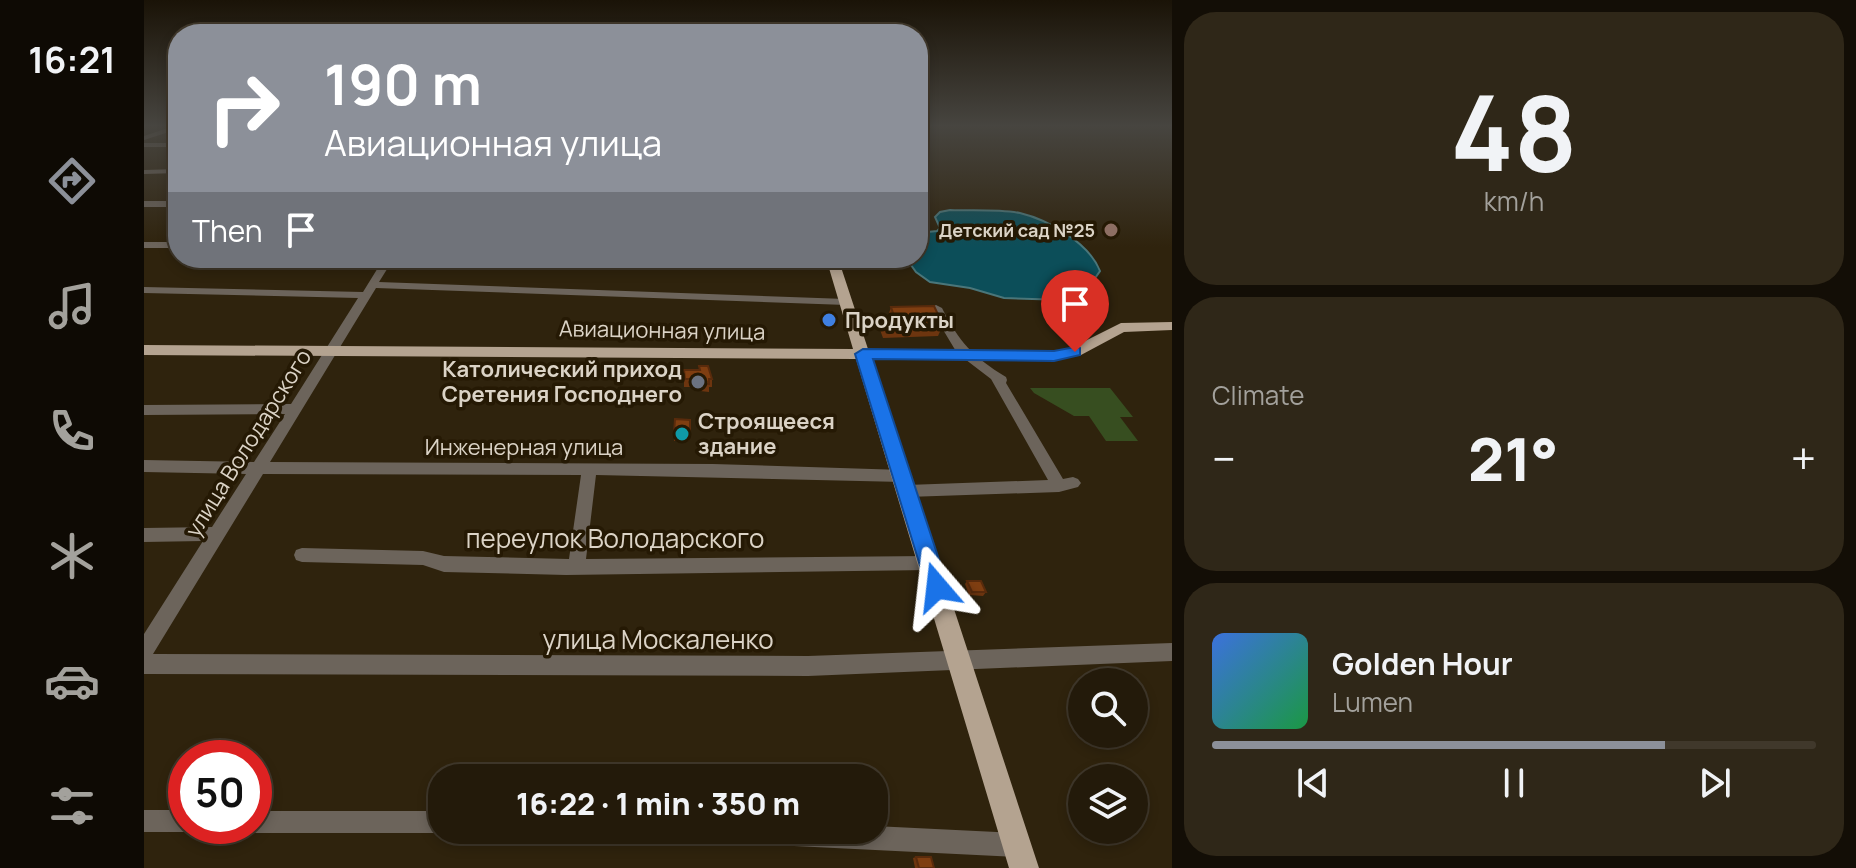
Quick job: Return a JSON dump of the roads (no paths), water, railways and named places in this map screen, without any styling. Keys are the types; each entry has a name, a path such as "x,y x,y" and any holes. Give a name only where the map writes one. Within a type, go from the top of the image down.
{"main road":[{"path":"835,268 1024,868"},
{"name":"Авиационная улица","path":"144,350 1066,355 1113,330 1172,326"}],"street":[{"path":"144,172 168,171"},
{"path":"144,204 168,204"},
{"path":"144,245 168,245"},
{"name":"улица Володарского","path":"144,651 383,268"},
{"path":"144,290 369,290 846,302"},
{"path":"936,308 963,355"},
{"name":"Инженерная улица","path":"144,466 589,469 905,484 1066,485 1001,380 963,355"},
{"path":"144,410 294,409"},
{"path":"577,565 589,469"},
{"path":"144,535 217,534"},
{"name":"переулок Володарского","path":"302,555 423,558 444,564 566,567 929,563"},
{"name":"улица Москаленко","path":"144,664 808,666 1172,652"},
{"path":"144,821 168,821"},
{"path":"272,822 428,822"},
{"path":"888,839 1017,845"}],"water":[{"path":"940,212 1012,212 1043,221 1078,242 1100,271 1084,294 1065,300 1004,298 970,288 930,282 913,268 928,268 928,232 940,228 935,217"}],"place":[{"name":"Детский сад №25","path":"1111,230"},
{"name":"Продукты","path":"829,320"},
{"name":"Католический приход Сретения Господнего","path":"698,382"},
{"name":"Строящееся здание","path":"682,434"}]}
